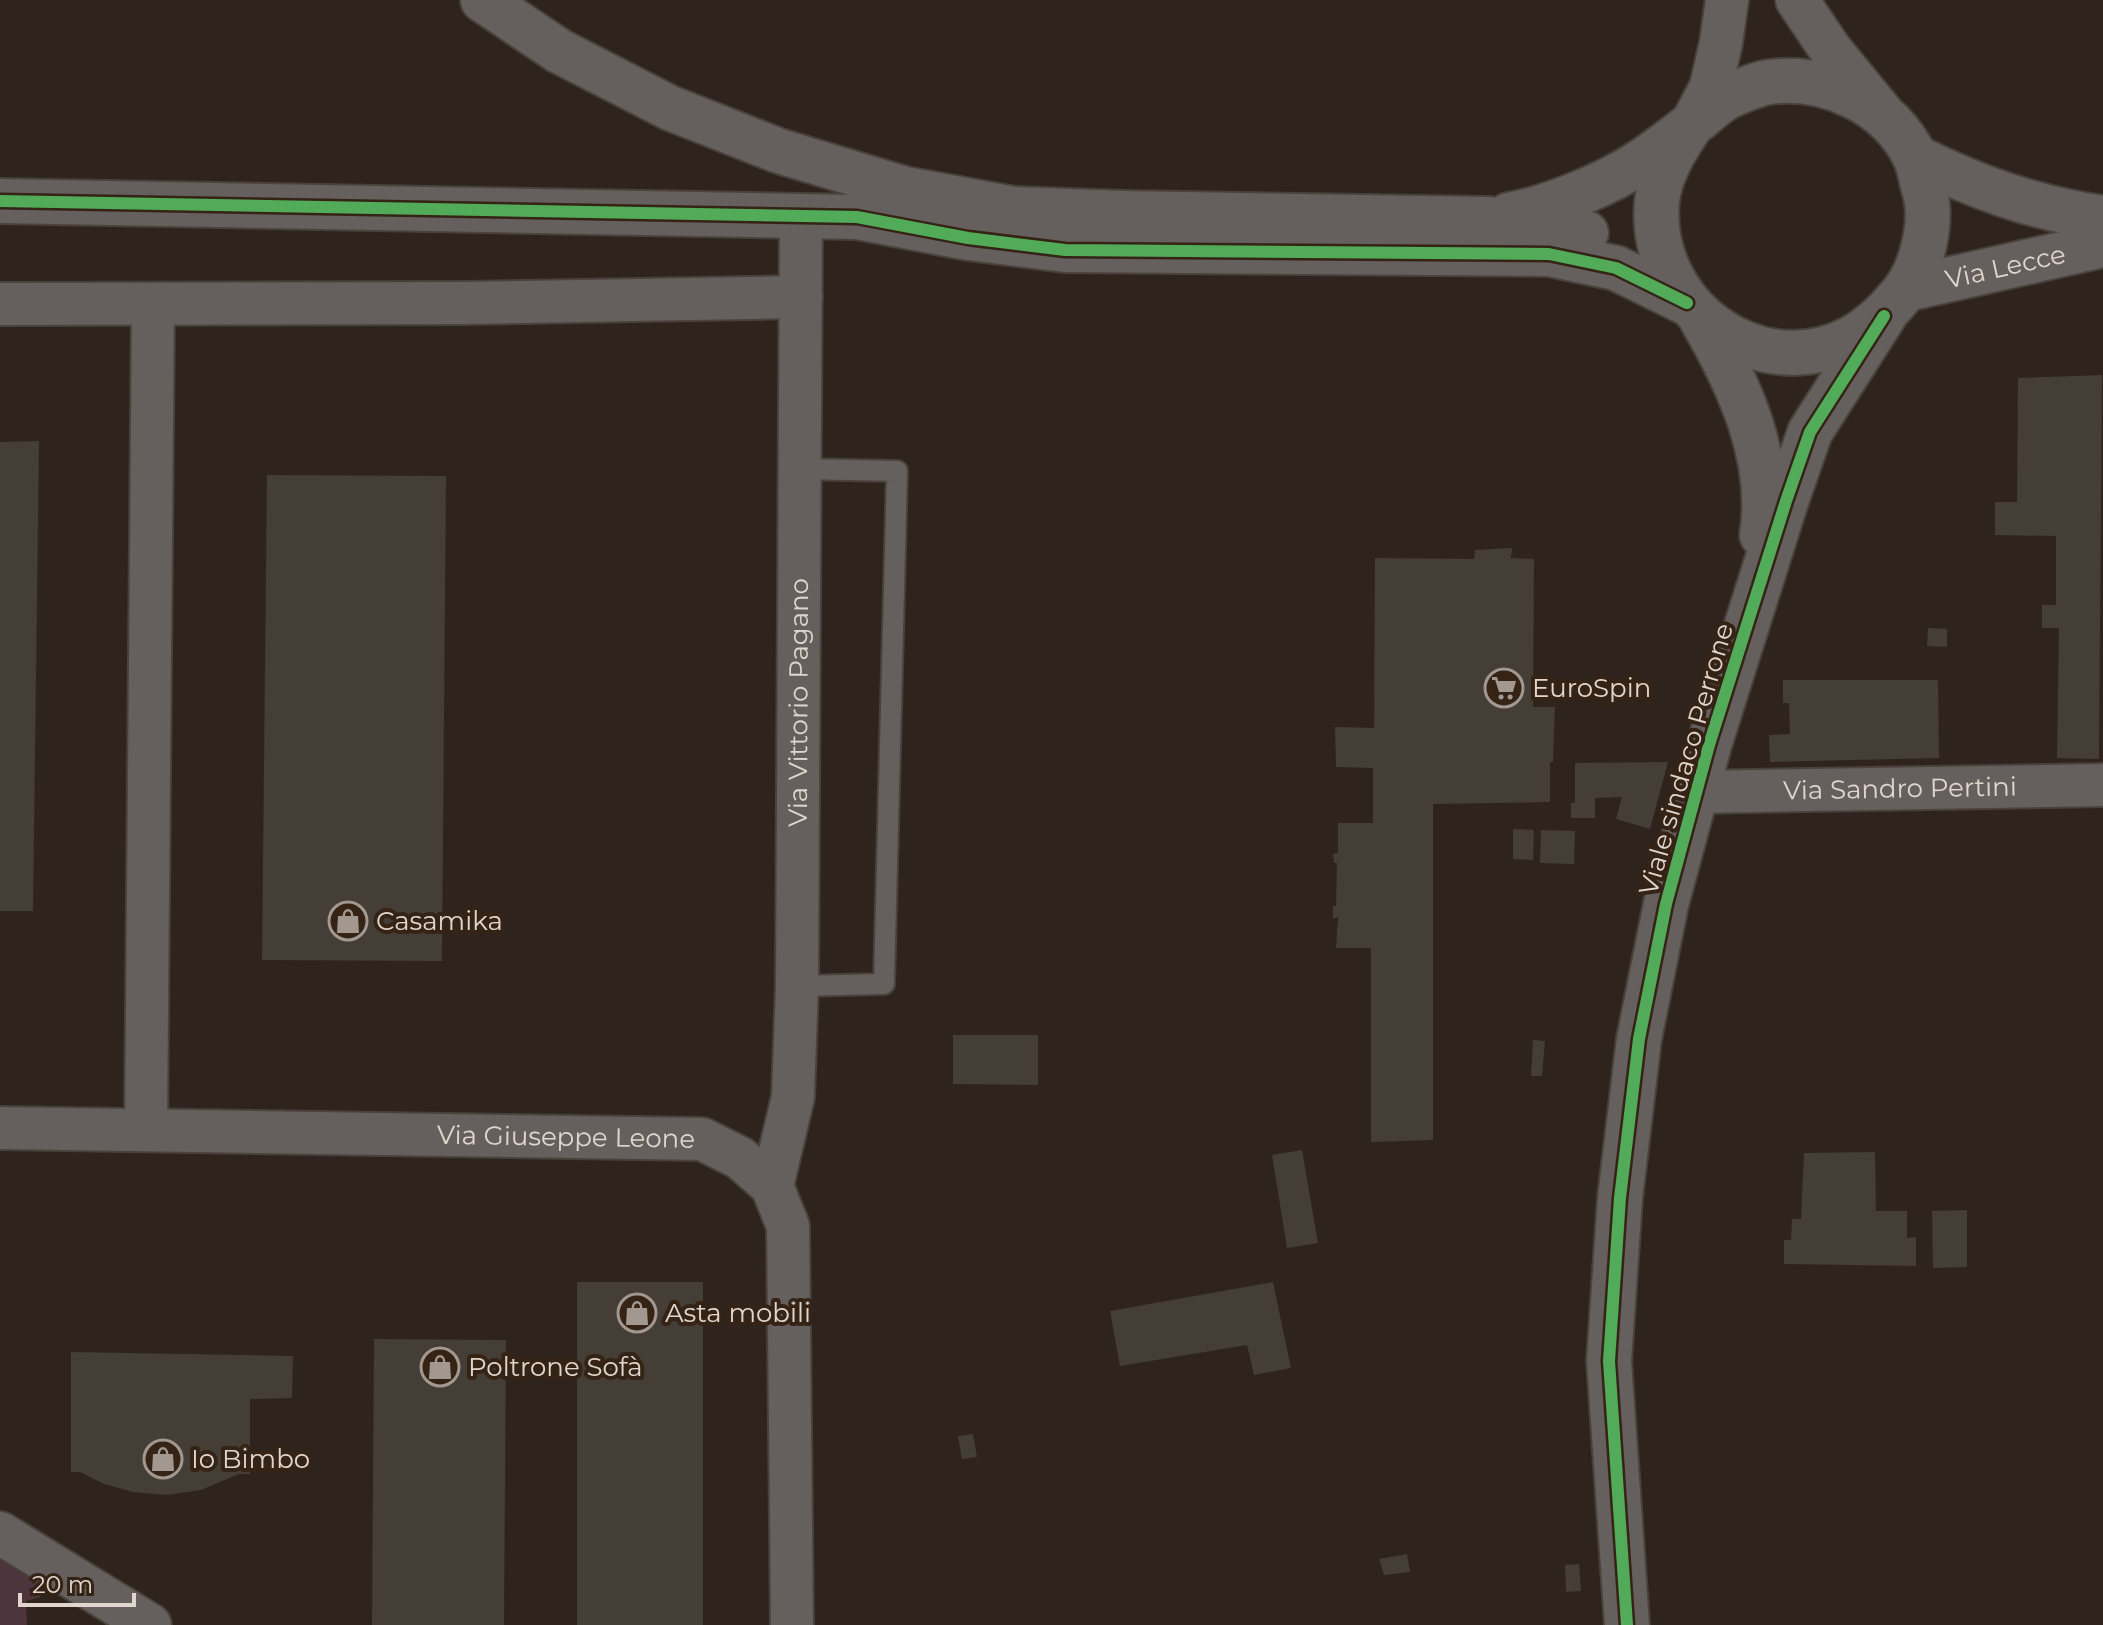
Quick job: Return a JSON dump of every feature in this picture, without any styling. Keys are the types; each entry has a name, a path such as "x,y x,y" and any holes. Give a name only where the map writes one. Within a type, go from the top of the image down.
{"street":[{"path":"483,0 559,51 670,108 779,151 905,189 1014,209 1489,219 1545,225 1591,234 1627,248 1654,265 1687,300 1735,340 1773,351 1812,351 1851,339 1895,302 1924,247 1927,201 1915,157 1830,49 1797,0"},
{"path":"1687,300 1658,241 1657,200 1669,160 1711,87 1727,0"},
{"path":"1489,219 1534,211 1641,163 1726,97 1767,82 1810,81 1853,94 1888,120"},
{"name":"Via Lecce","path":"1915,157 1965,182 2017,201 2064,213 2103,218"},
{"path":"0,201 857,217 968,238 1065,250 1549,254 1616,268 1687,300"},
{"name":"Via Vittorio Pagano","path":"772,1186 793,1097 797,986 801,216"},
{"name":"Via Lecce","path":"1895,302 2103,245"},
{"path":"0,304 450,304 801,297"},
{"name":"Viale sindaco Perrone","path":"1687,300 1729,367 1751,425 1761,470 1764,525 1747,628"},
{"name":"Viale sindaco Perrone","path":"1627,1625 1609,1361 1620,1198 1639,1039 1666,904 1696,792 1810,432 1895,302"},
{"path":"146,1129 153,305"},
{"name":"Via Sandro Pertini","path":"1696,792 2103,785"},
{"name":"Via Giuseppe Leone","path":"0,1128 702,1139 740,1158 772,1186 788,1226 792,1625"},
{"path":"0,1533 150,1625"}],"lane":[{"path":"797,986 884,984 897,471 800,469"}],"shaded area":[{"path":"0,1558 42,1582 40,1597 26,1601 27,1625 0,1625"}],"building":[{"path":"2102,375 2099,759 2057,758 2059,628 2042,628 2042,605 2056,605 2056,536 1995,535 1995,502 2017,502 2018,378"},
{"path":"39,441 33,911 0,911 0,442"},
{"path":"267,475 446,476 442,961 262,960"},
{"path":"1512,548 1511,558 1534,559 1533,707 1555,707 1550,802 1433,804 1433,1140 1371,1142 1371,948 1336,948 1338,917 1333,919 1333,906 1336,906 1337,863 1334,863 1333,854 1338,853 1338,823 1373,823 1373,768 1336,767 1335,727 1374,728 1375,558 1474,559 1475,550"},
{"path":"1928,628 1947,629 1947,647 1927,646"},
{"path":"1783,680 1938,680 1939,758 1770,762 1769,735 1790,734 1789,703 1783,703"},
{"path":"1668,762 1650,829 1616,819 1622,797 1595,798 1595,818 1571,818 1571,803 1575,803 1575,763"},
{"path":"1513,829 1534,830 1533,860 1513,859"},
{"path":"1541,830 1575,831 1574,864 1540,863"},
{"path":"953,1035 1038,1035 1038,1085 953,1084"},
{"path":"1533,1040 1545,1041 1542,1076 1531,1076"},
{"path":"1302,1150 1318,1243 1287,1248 1272,1155"},
{"path":"1875,1152 1876,1211 1907,1211 1907,1238 1916,1237 1916,1266 1784,1264 1784,1240 1791,1240 1792,1219 1801,1219 1804,1153"},
{"path":"1967,1210 1967,1267 1933,1268 1932,1211"},
{"path":"577,1282 703,1282 703,1625 577,1625"},
{"path":"1273,1282 1291,1368 1254,1375 1247,1345 1120,1366 1110,1311"},
{"path":"374,1339 506,1340 504,1625 372,1625"},
{"path":"71,1352 293,1356 292,1398 250,1399 250,1474 239,1474 201,1490 167,1495 133,1492 104,1484 80,1472 71,1472"},
{"path":"973,1434 977,1457 962,1459 958,1436"},
{"path":"1407,1554 1410,1572 1384,1575 1379,1559"},
{"path":"1579,1564 1581,1591 1566,1592 1565,1565"}],"cycle path":[{"path":"0,201 857,217 968,238 1065,250 1549,254 1616,268 1687,303"},
{"path":"1627,1625 1609,1361 1620,1198 1639,1039 1666,904 1709,745 1786,501 1810,432 1884,316"}],"place":[{"name":"EuroSpin","path":"1504,688"},
{"name":"Casamika","path":"348,921"},
{"name":"Asta mobili","path":"637,1313"},
{"name":"Poltrone Sofà","path":"440,1367"},
{"name":"Io Bimbo","path":"163,1459"}]}
